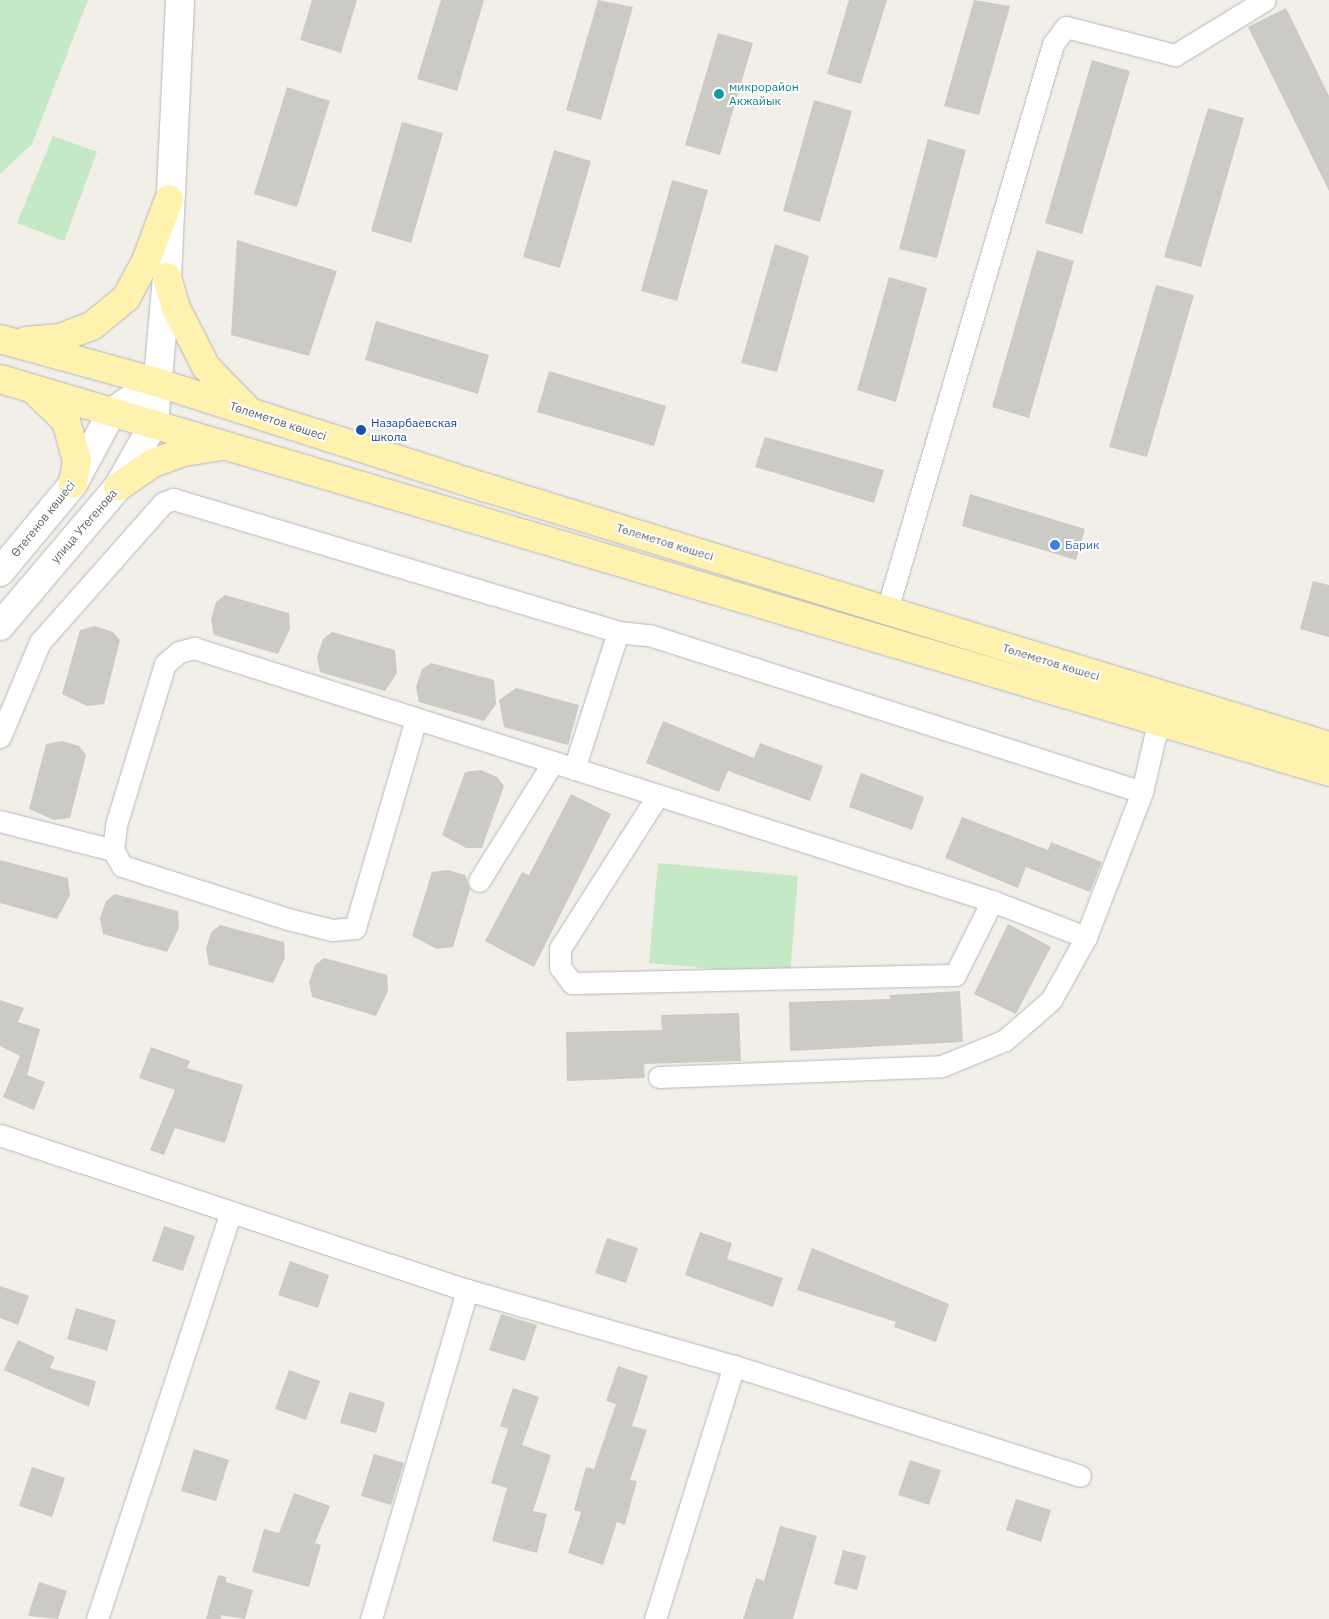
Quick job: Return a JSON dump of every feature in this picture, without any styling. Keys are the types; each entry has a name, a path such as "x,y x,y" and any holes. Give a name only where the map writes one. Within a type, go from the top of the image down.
{"main road":[{"name":"улица Утегенова","path":"0,626 118,488 154,423 156,382 167,277 169,199 180,0"},
{"path":"5,340 60,338 92,326 114,309 126,298 146,261 169,199"},
{"path":"167,277 176,308 206,367 249,411"},
{"name":"Төлеметов көшесі","path":"5,340 156,382 887,610 1109,693 1163,722 1329,772"},
{"name":"Төлеметов көшесі","path":"0,379 1109,693 1329,746"},
{"path":"112,412 156,382"},
{"path":"34,390 66,421 77,461 73,484"},
{"name":"Өтегенов көшесі","path":"0,572 73,484 112,412"},
{"path":"118,488 153,463 184,452 238,446"}],"street":[{"path":"887,610 1053,44 1066,27 1175,55 1265,0"},
{"path":"0,737 40,642 163,502 173,499 618,632 649,635 1142,792"},
{"path":"574,769 618,632"},
{"path":"416,719 355,928 332,930 279,916 122,866 113,850 157,687 165,664 179,652 203,648 416,719 992,901 1086,938"},
{"path":"659,1077 942,1066 1005,1040 1051,1000 1086,938 1142,792 1155,736 1163,722"},
{"path":"479,881 553,762"},
{"path":"658,795 560,948 560,967 572,983 955,975 992,901"},
{"path":"0,821 113,850"},
{"path":"0,1135 467,1290 734,1366 1080,1476"},
{"path":"97,1619 231,1212"},
{"path":"371,1619 467,1290"},
{"path":"655,1619 734,1366"}],"green space":[{"path":"0,0 88,0 32,144 0,174"},
{"path":"53,136 97,152 64,241 17,223"},
{"path":"658,863 798,876 790,976 649,963"}],"building":[{"path":"312,0 357,0 341,53 300,40"},
{"path":"441,0 484,0 457,91 417,79"},
{"path":"598,0 633,7 601,120 566,110"},
{"path":"849,0 887,0 861,84 827,74"},
{"path":"974,0 1010,6 979,115 944,106"},
{"path":"1286,8 1329,96 1329,191 1248,27"},
{"name":"микрорайон Акжайык","path":"718,33 753,43 720,155 685,145"},
{"path":"1092,60 1130,71 1082,234 1045,223"},
{"path":"287,87 330,101 297,207 254,194"},
{"path":"814,100 852,111 820,222 783,211"},
{"path":"1208,108 1244,118 1201,267 1164,257"},
{"path":"402,122 443,133 411,243 371,231"},
{"path":"928,139 966,150 937,258 899,249"},
{"path":"554,150 591,161 560,268 523,257"},
{"path":"672,180 708,190 677,301 641,291"},
{"path":"237,240 337,271 309,356 231,335"},
{"path":"775,244 809,256 777,372 741,363"},
{"path":"1037,250 1074,261 1029,418 992,407"},
{"path":"889,277 927,288 896,402 857,390"},
{"path":"1156,285 1194,295 1147,457 1109,447"},
{"path":"376,321 489,355 478,394 365,360"},
{"path":"549,371 666,406 654,446 537,412"},
{"path":"765,437 884,470 874,503 755,467"},
{"path":"970,494 1085,529 1076,560 962,526"},
{"path":"1313,581 1329,585 1329,637 1300,629"},
{"path":"225,595 289,613 290,629 278,654 214,635 211,620 216,602"},
{"path":"95,626 113,632 120,640 104,704 87,706 62,694 80,630"},
{"path":"332,632 395,650 397,673 385,691 320,672 317,657 323,639"},
{"path":"431,663 494,680 496,704 484,721 419,702 416,687 422,669"},
{"path":"516,688 579,705 568,745 504,727 499,700"},
{"path":"663,721 754,758 760,743 823,766 810,801 728,771 719,792 646,763"},
{"path":"62,741 79,746 86,755 70,818 54,820 29,809 46,744"},
{"path":"481,770 497,777 504,786 482,848 466,848 442,835 465,772"},
{"path":"861,773 924,797 912,830 849,807"},
{"path":"571,794 611,814 534,967 485,941 522,872 529,875"},
{"path":"962,817 1048,850 1051,842 1102,862 1090,892 1026,867 1018,888 945,858"},
{"path":"0,860 68,878 70,895 57,919 0,903"},
{"path":"448,870 465,875 470,889 453,947 437,949 412,936 432,872"},
{"path":"115,894 178,911 179,928 167,952 103,934 100,918 106,901"},
{"path":"1008,924 1051,947 1016,1014 974,994"},
{"path":"220,925 284,942 285,958 273,983 209,965 206,949 211,932"},
{"path":"324,958 387,975 388,991 376,1016 312,997 309,982 315,965"},
{"path":"960,991 963,1042 790,1051 789,1002 890,999 890,995"},
{"path":"0,1000 24,1008 18,1022 40,1029 27,1075 45,1082 34,1110 3,1097 20,1056 0,1046"},
{"path":"739,1013 741,1061 644,1064 645,1078 567,1081 566,1032 662,1030 661,1015"},
{"path":"151,1047 190,1061 187,1068 243,1085 225,1143 175,1128 164,1155 150,1150 175,1090 139,1078"},
{"path":"164,1226 195,1236 183,1271 152,1261"},
{"path":"700,1232 732,1243 727,1259 783,1278 773,1307 685,1275"},
{"path":"607,1238 638,1248 626,1283 595,1273"},
{"path":"812,1248 949,1304 936,1342 894,1327 896,1322 797,1290"},
{"path":"290,1261 329,1275 318,1308 278,1295"},
{"path":"0,1286 29,1296 18,1325 0,1318"},
{"path":"76,1308 116,1320 107,1351 67,1339"},
{"path":"501,1314 537,1325 525,1361 489,1350"},
{"path":"18,1340 55,1357 50,1368 96,1381 89,1407 4,1370"},
{"path":"618,1366 648,1376 632,1426 647,1430 630,1480 637,1481 625,1525 617,1522 603,1565 568,1553 581,1512 574,1510 586,1467 594,1469 616,1404 606,1401"},
{"path":"289,1370 320,1381 306,1420 275,1409"},
{"path":"513,1388 539,1397 522,1445 551,1455 533,1511 547,1514 537,1553 492,1541 507,1488 491,1483 508,1429 500,1426"},
{"path":"349,1392 385,1402 376,1433 340,1423"},
{"path":"194,1449 229,1460 216,1501 181,1491"},
{"path":"374,1454 404,1463 391,1505 361,1496"},
{"path":"910,1460 941,1470 929,1505 898,1495"},
{"path":"32,1467 65,1478 52,1517 19,1506"},
{"path":"294,1493 330,1506 315,1543 321,1545 309,1587 252,1572 264,1529 279,1533"},
{"path":"1016,1499 1051,1510 1041,1542 1006,1530"},
{"path":"780,1526 817,1536 793,1619 743,1619 756,1578 764,1581"},
{"path":"843,1550 866,1556 857,1590 834,1584"},
{"path":"218,1575 226,1577 226,1582 253,1590 245,1619 221,1615 221,1619 206,1619"},
{"path":"39,1582 67,1591 58,1619 28,1616"}],"place":[{"name":"микрорайон Акжайык","path":"719,94"},
{"name":"Назарбаевская школа","path":"361,430"},
{"name":"Барик","path":"1055,545"}]}
